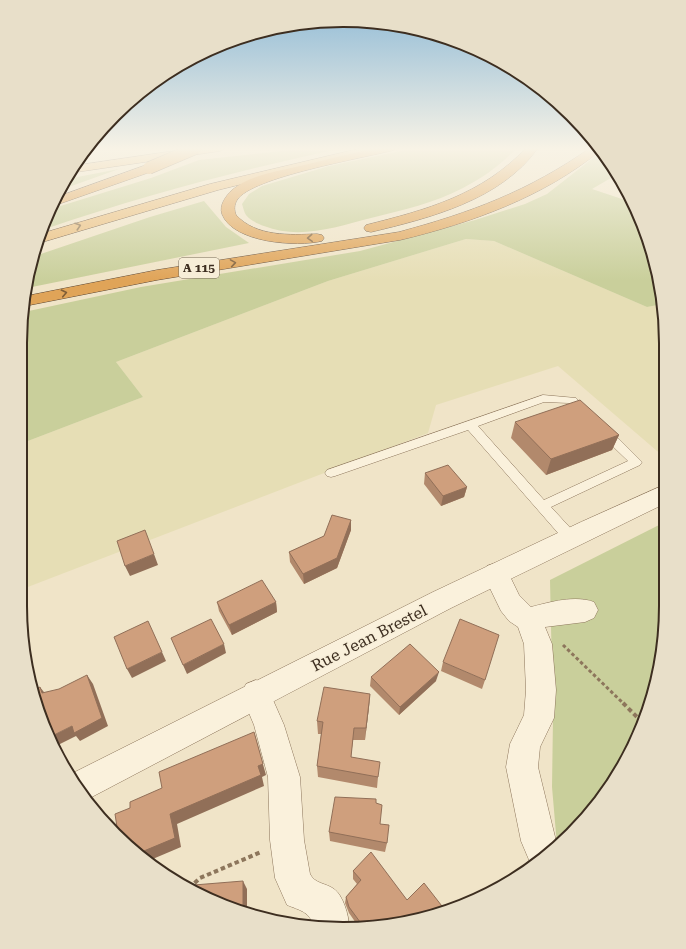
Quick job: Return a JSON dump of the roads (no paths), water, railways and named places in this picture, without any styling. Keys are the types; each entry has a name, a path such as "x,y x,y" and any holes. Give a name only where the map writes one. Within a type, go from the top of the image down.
{"highway":[{"path":"62,199 81,192"},
{"path":"46,237 193,192"},
{"path":"239,192 232,198 227,209 228,214 241,227 275,238 316,238 368,228 418,215 475,192"},
{"name":"A 115","path":"30,300 157,275 372,239 383,234 414,227 454,213 485,200 498,192"},
{"path":"372,239 400,236 436,227 505,203 526,192"}],"street":[{"name":"Rue Jean Brestel","path":"82,785 256,694 570,537 659,496"},
{"path":"496,574 510,603 531,626 538,644 540,682 539,718 525,744 522,767 538,841 542,851"},
{"path":"531,626 554,613 585,610"},
{"path":"256,694 269,725 284,777 292,878 300,892 322,902 330,915 331,921"}],"lane":[{"path":"331,473 543,398 572,400 636,462 542,506"},
{"path":"470,425 570,537"}]}
